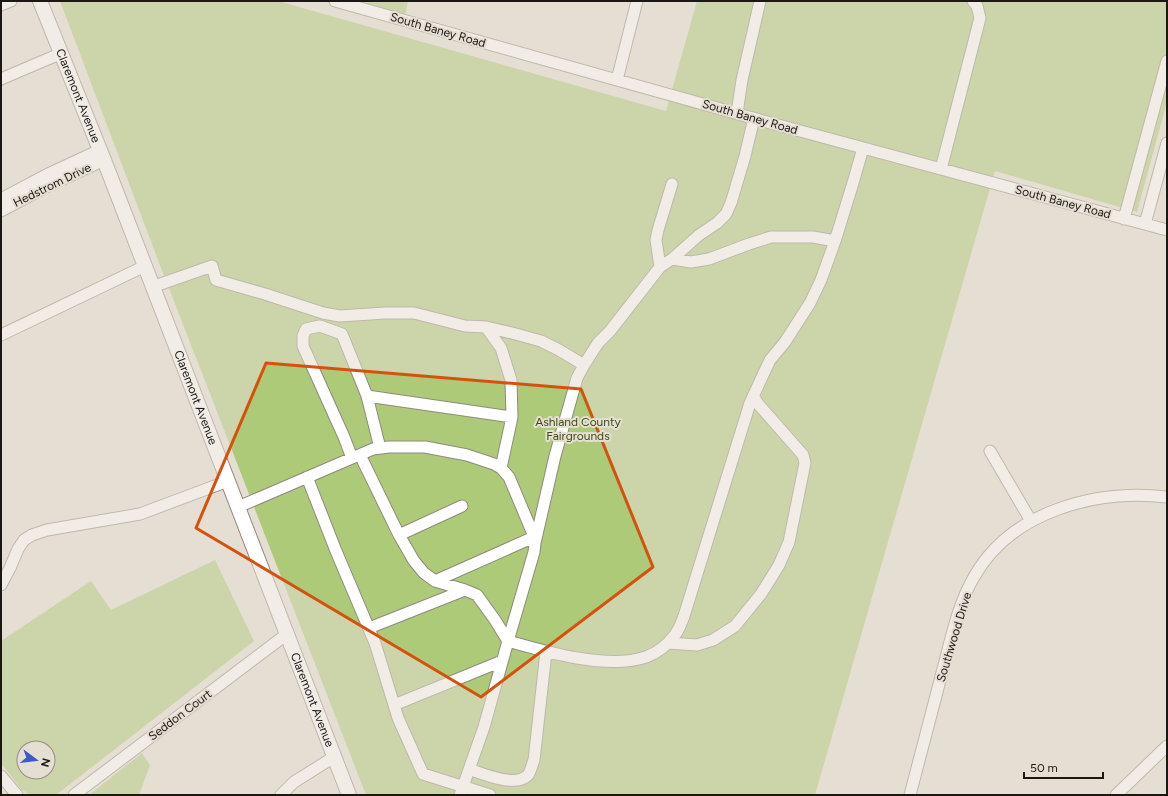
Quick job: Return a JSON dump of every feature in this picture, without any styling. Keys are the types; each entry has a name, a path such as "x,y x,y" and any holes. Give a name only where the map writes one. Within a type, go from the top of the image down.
{"main road":[{"name":"Claremont Avenue","path":"40,1 102,155 349,795"}],"street":[{"path":"1,5 11,1"},
{"name":"South Baney Road","path":"335,1 754,118 1167,230"},
{"path":"617,80 637,1"},
{"path":"737,113 742,80 760,1"},
{"path":"941,169 980,18 977,6 973,1"},
{"path":"1,79 62,53"},
{"path":"1124,219 1167,61"},
{"path":"462,791 484,727 534,552 534,540 555,456 577,378 598,343 610,332 660,267 672,260 699,235 717,223 726,214 731,203 745,156 754,118"},
{"path":"1145,224 1167,143"},
{"path":"320,326 306,330 303,336 303,346 344,437 414,561 424,573 435,581 477,595 508,641 546,652 590,660 614,662 646,657 668,643 676,634 684,616 753,396 770,360 785,342 810,303 821,280 854,183 863,148"},
{"name":"Hedstrom Drive","path":"1,199 46,175 102,155"},
{"name":"Hedstrom Drive","path":"1,211 102,155"},
{"path":"660,267 656,240 672,184"},
{"path":"672,260 691,262 709,259 771,237 813,237 835,241"},
{"path":"1,334 145,266"},
{"path":"152,287 212,266 216,280 323,313 340,316 414,313 465,326 486,327 541,341 584,365"},
{"path":"304,307 320,326 342,334 367,396 380,448"},
{"path":"342,334 351,321 361,315"},
{"path":"486,327 501,348 511,380 512,417 501,468"},
{"path":"367,396 512,417"},
{"path":"668,643 697,645 713,640 735,626 761,594 779,565 788,542 805,463 803,455 759,405 753,396"},
{"path":"238,507 374,449 389,447 425,447 447,450 486,460 501,468 509,477 534,540"},
{"path":"990,451 1031,521"},
{"path":"307,477 336,551 375,643 398,718 423,774 462,791 490,795"},
{"path":"1,585 18,549 24,540 32,535 47,530 140,514 228,480"},
{"name":"Southwood Drive","path":"910,795 953,634 968,588 974,576 990,554 1010,535 1031,521 1050,511 1080,502 1127,496 1167,497"},
{"path":"399,535 462,506"},
{"path":"435,581 534,540"},
{"path":"369,628 464,590"},
{"name":"Seddon Court","path":"74,795 287,634"},
{"path":"469,769 504,780 517,781 527,775 534,760 546,652"},
{"path":"394,705 502,661"},
{"path":"1116,795 1167,746"},
{"path":"281,795 294,782 334,757"},
{"path":"1,776 17,795"}],"highlighted area":[{"path":"266,363 581,389 653,567 481,697 196,528"}],"green space":[{"name":"Ashland County Fairgrounds","path":"60,1 278,1 666,111 697,1 1167,1 1167,102 1137,212 995,171 815,795 366,795 158,260"},
{"path":"353,1 408,1 405,16"},
{"path":"215,560 254,641 56,795 30,795 21,789 1,763 1,641 91,581 111,610"},
{"path":"142,753 150,765 139,795 89,795"}]}
